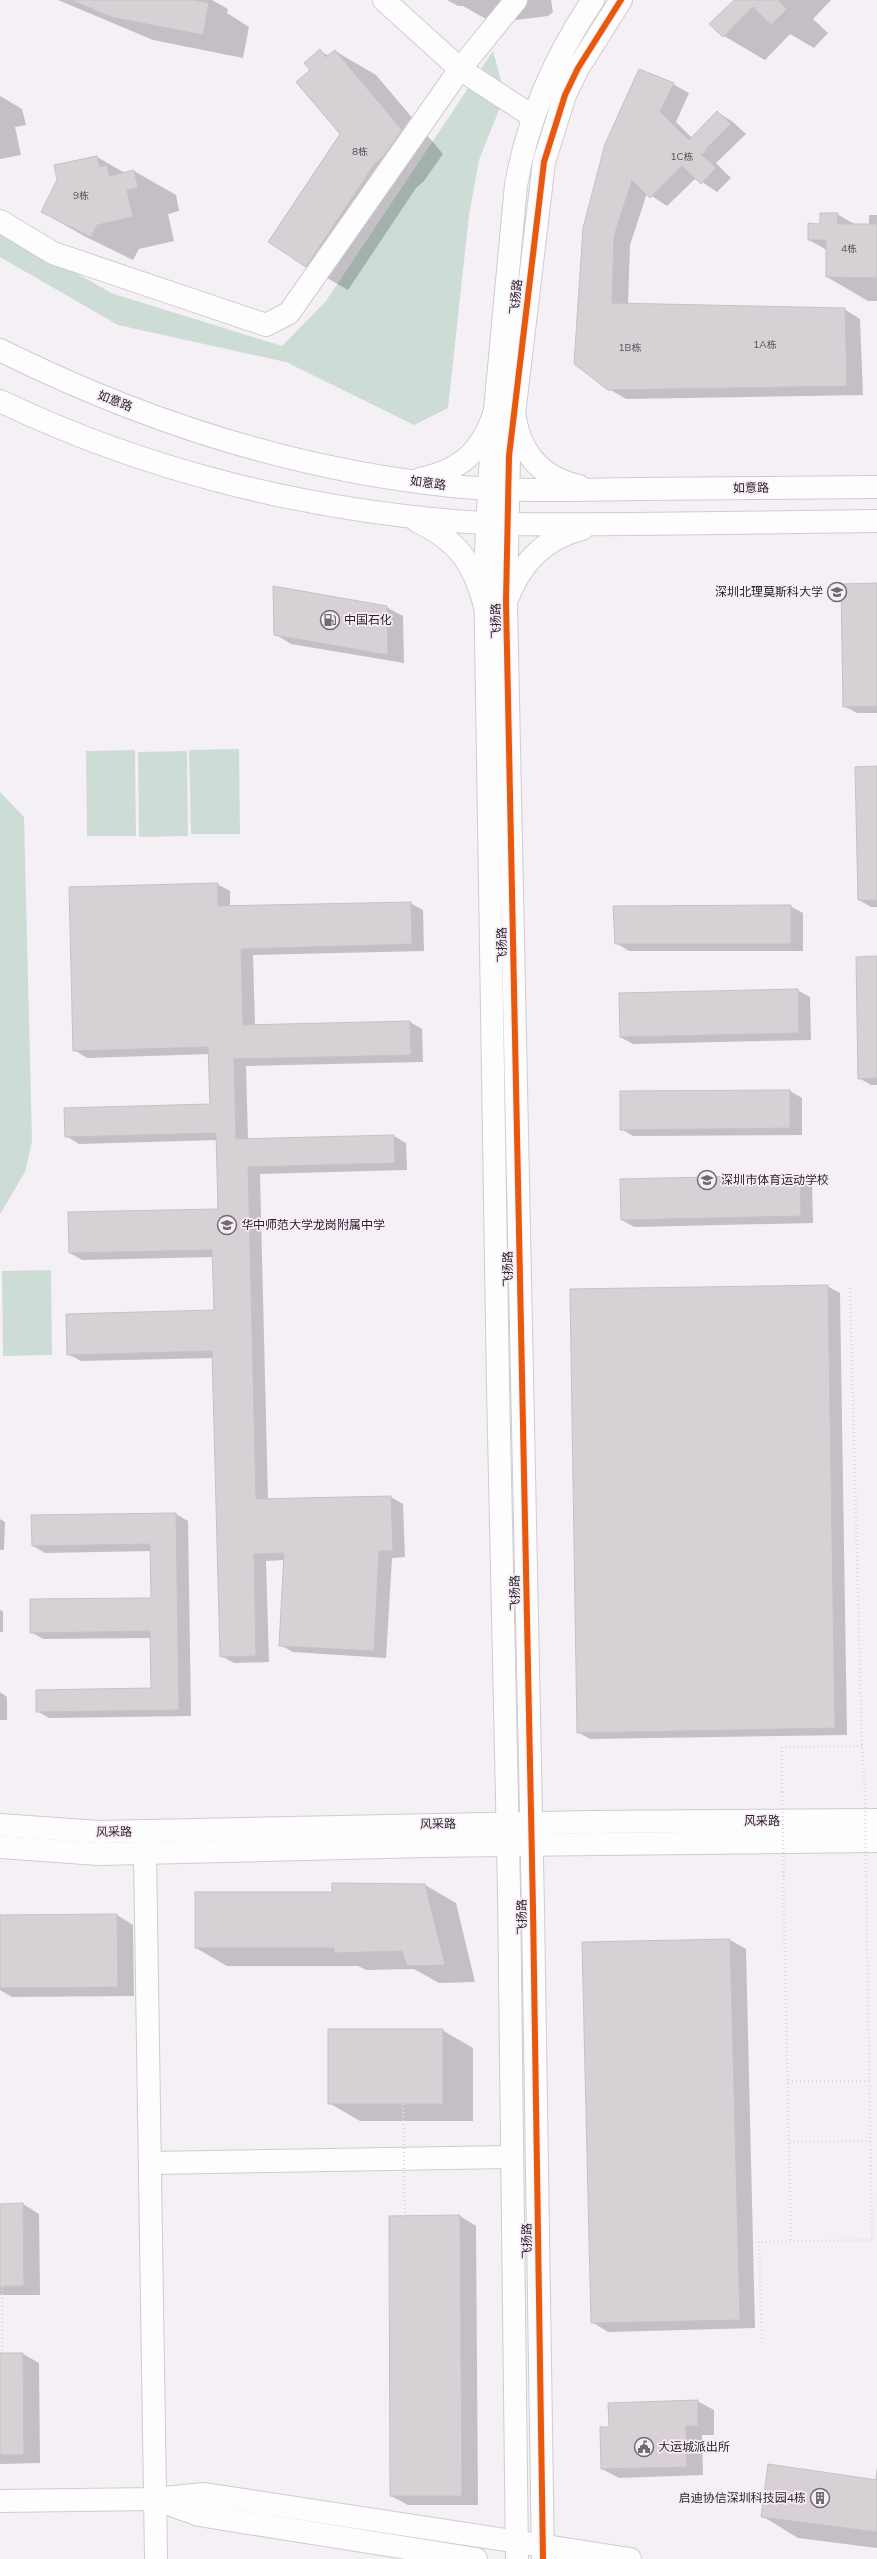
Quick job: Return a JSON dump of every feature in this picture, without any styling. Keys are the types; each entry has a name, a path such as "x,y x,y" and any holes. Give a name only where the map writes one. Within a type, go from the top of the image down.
{"street":[{"path":"384,0 460,69 532,116"},
{"path":"0,222 53,253 266,325 289,313 460,69 516,0"},
{"name":"飞扬路","path":"517,2550 508,1834 497,1354 485,607 497,524 516,185 523,149 532,116 559,56 593,0"},
{"name":"飞扬路","path":"504,413 544,162 565,95 578,68 621,0"},
{"name":"如意路","path":"0,350 68,383 226,440 332,468 414,481 499,489 600,490 877,487"},
{"path":"0,401 70,431 135,456 196,475 313,502 407,516 497,524 877,521"},
{"path":"414,481 438,475 468,458 480,446 504,413 517,433 523,448 533,461 552,475 573,484 600,490"},
{"path":"407,516 448,539 460,552 474,572 485,607"},
{"name":"飞扬路","path":"497,524 506,602 532,1823 543,2552"},
{"path":"506,602 514,582 536,553 551,541 571,532 602,524"},
{"name":"风采路","path":"0,1847 61,1852 145,1853 508,1834 532,1823 877,1820"},
{"name":"风采路","path":"0,1825 99,1832 508,1834 532,1844 877,1841"},
{"path":"145,1853 156,2559"},
{"path":"151,2163 512,2157"},
{"path":"0,2501 155,2499 204,2494 517,2550 630,2559"},
{"path":"155,2499 199,2515 476,2559"}],"path":[{"path":"762,2343 759,2242 872,2240 865,1791 862,1746 850,1288"},
{"path":"791,2241 783,1871 782,1747 862,1746"},
{"path":"783,1871 784,1878"},
{"path":"788,2081 870,2081"},
{"path":"403,2104 405,2216"},
{"path":"790,2142 870,2141"},
{"path":"2,2286 2,2353"}],"shaded area":[{"path":"493,51 505,95 479,160 469,215 448,408 414,425 286,362 118,325 0,257 0,229 111,293 282,346 326,301"},
{"path":"239,749 240,834 191,834 189,750"},
{"path":"135,750 136,836 87,836 86,751"},
{"path":"187,751 188,836 139,837 138,752"},
{"path":"0,792 24,817 32,1141 25,1172 0,1214"},
{"path":"51,1270 52,1355 3,1356 2,1271"}],"building":[{"path":"71,0 195,0 209,3 203,35 111,17"},
{"path":"734,0 778,0 787,9 771,25 753,7 723,37 709,24"},
{"path":"320,49 326,57 335,50 402,130 383,157 374,165 306,267 268,242 340,134 296,82 310,70 304,63"},
{"path":"639,69 674,83 660,112 689,140 717,111 731,124 701,154 716,168 701,184 682,166 650,198 632,180 614,236 612,303 845,308 847,386 608,390 574,364 583,228 605,144"},
{"path":"97,156 100,167 107,165 109,176 134,170 138,188 127,190 133,217 97,225 91,237 41,212 57,180 54,165"},
{"path":"820,213 838,213 837,224 877,224 877,278 826,277 826,240 808,240 808,223 820,224"},
{"path":"877,583 877,706 843,707 841,584"},
{"name":"中国石化","path":"273,586 387,606 388,655 274,635"},
{"path":"877,766 877,900 858,900 855,767"},
{"path":"218,883 218,906 411,902 412,944 241,949 243,1025 410,1021 411,1055 234,1059 236,1139 394,1135 395,1163 248,1167 256,1499 391,1496 393,1551 379,1551 374,1651 279,1646 284,1553 254,1554 256,1656 220,1657 212,1351 67,1355 66,1314 214,1310 212,1250 69,1253 68,1212 218,1209 216,1133 65,1137 64,1108 210,1104 208,1047 73,1051 69,887"},
{"path":"791,905 791,944 615,944 613,906"},
{"path":"877,956 877,1078 858,1079 856,957"},
{"path":"798,989 799,1033 620,1037 619,993"},
{"path":"790,1090 790,1128 620,1130 620,1091"},
{"path":"800,1175 801,1216 621,1220 620,1179"},
{"path":"828,1285 835,1728 577,1733 570,1289"},
{"path":"176,1513 179,1710 36,1712 36,1690 151,1688 150,1631 30,1633 30,1599 151,1598 150,1544 32,1546 31,1515"},
{"path":"332,1883 425,1884 445,1965 407,1966 402,1951 334,1953 334,1948 195,1948 195,1892 332,1892"},
{"path":"117,1914 118,1987 0,1988 0,1915"},
{"path":"730,1939 740,2320 591,2323 582,1942"},
{"path":"328,2029 443,2029 443,2104 328,2104"},
{"path":"23,2203 24,2286 0,2286 0,2204"},
{"path":"460,2215 462,2496 390,2496 389,2216"},
{"path":"0,2353 23,2353 24,2455 0,2455"},
{"name":"大运城派出所","path":"698,2400 698,2426 686,2426 687,2467 601,2469 600,2427 609,2427 608,2403"},
{"name":"启迪协信深圳科技园4栋","path":"768,2464 877,2480 877,2532 761,2517"}],"cycle path":[{"path":"543,2559 533,1909 506,602 509,456 544,162 565,95 578,68 621,0"}],"place":[{"name":"深圳北理莫斯科大学","path":"837,592"},
{"name":"中国石化","path":"330,620"},
{"name":"深圳市体育运动学校","path":"707,1180"},
{"name":"华中师范大学龙岗附属中学","path":"227,1225"},
{"name":"大运城派出所","path":"644,2447"},
{"name":"启迪协信深圳科技园4栋","path":"820,2498"}]}
